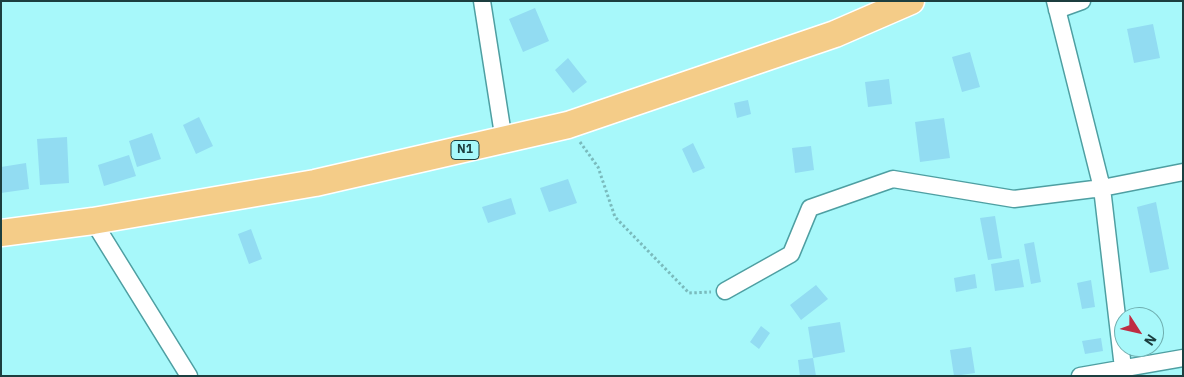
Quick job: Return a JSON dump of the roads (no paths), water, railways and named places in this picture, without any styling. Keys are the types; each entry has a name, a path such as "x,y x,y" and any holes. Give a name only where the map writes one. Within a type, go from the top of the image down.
{"highway":[{"name":"N1","path":"1,233 93,222 315,183 568,125 835,34 911,1"}],"street":[{"path":"482,1 504,141"},
{"path":"1082,1 1056,5 1102,188 1123,368"},
{"path":"725,291 791,254 810,208 893,179 1014,199 1102,188 1183,172"},
{"path":"93,222 189,376"},
{"path":"1080,376 1183,358"}]}
